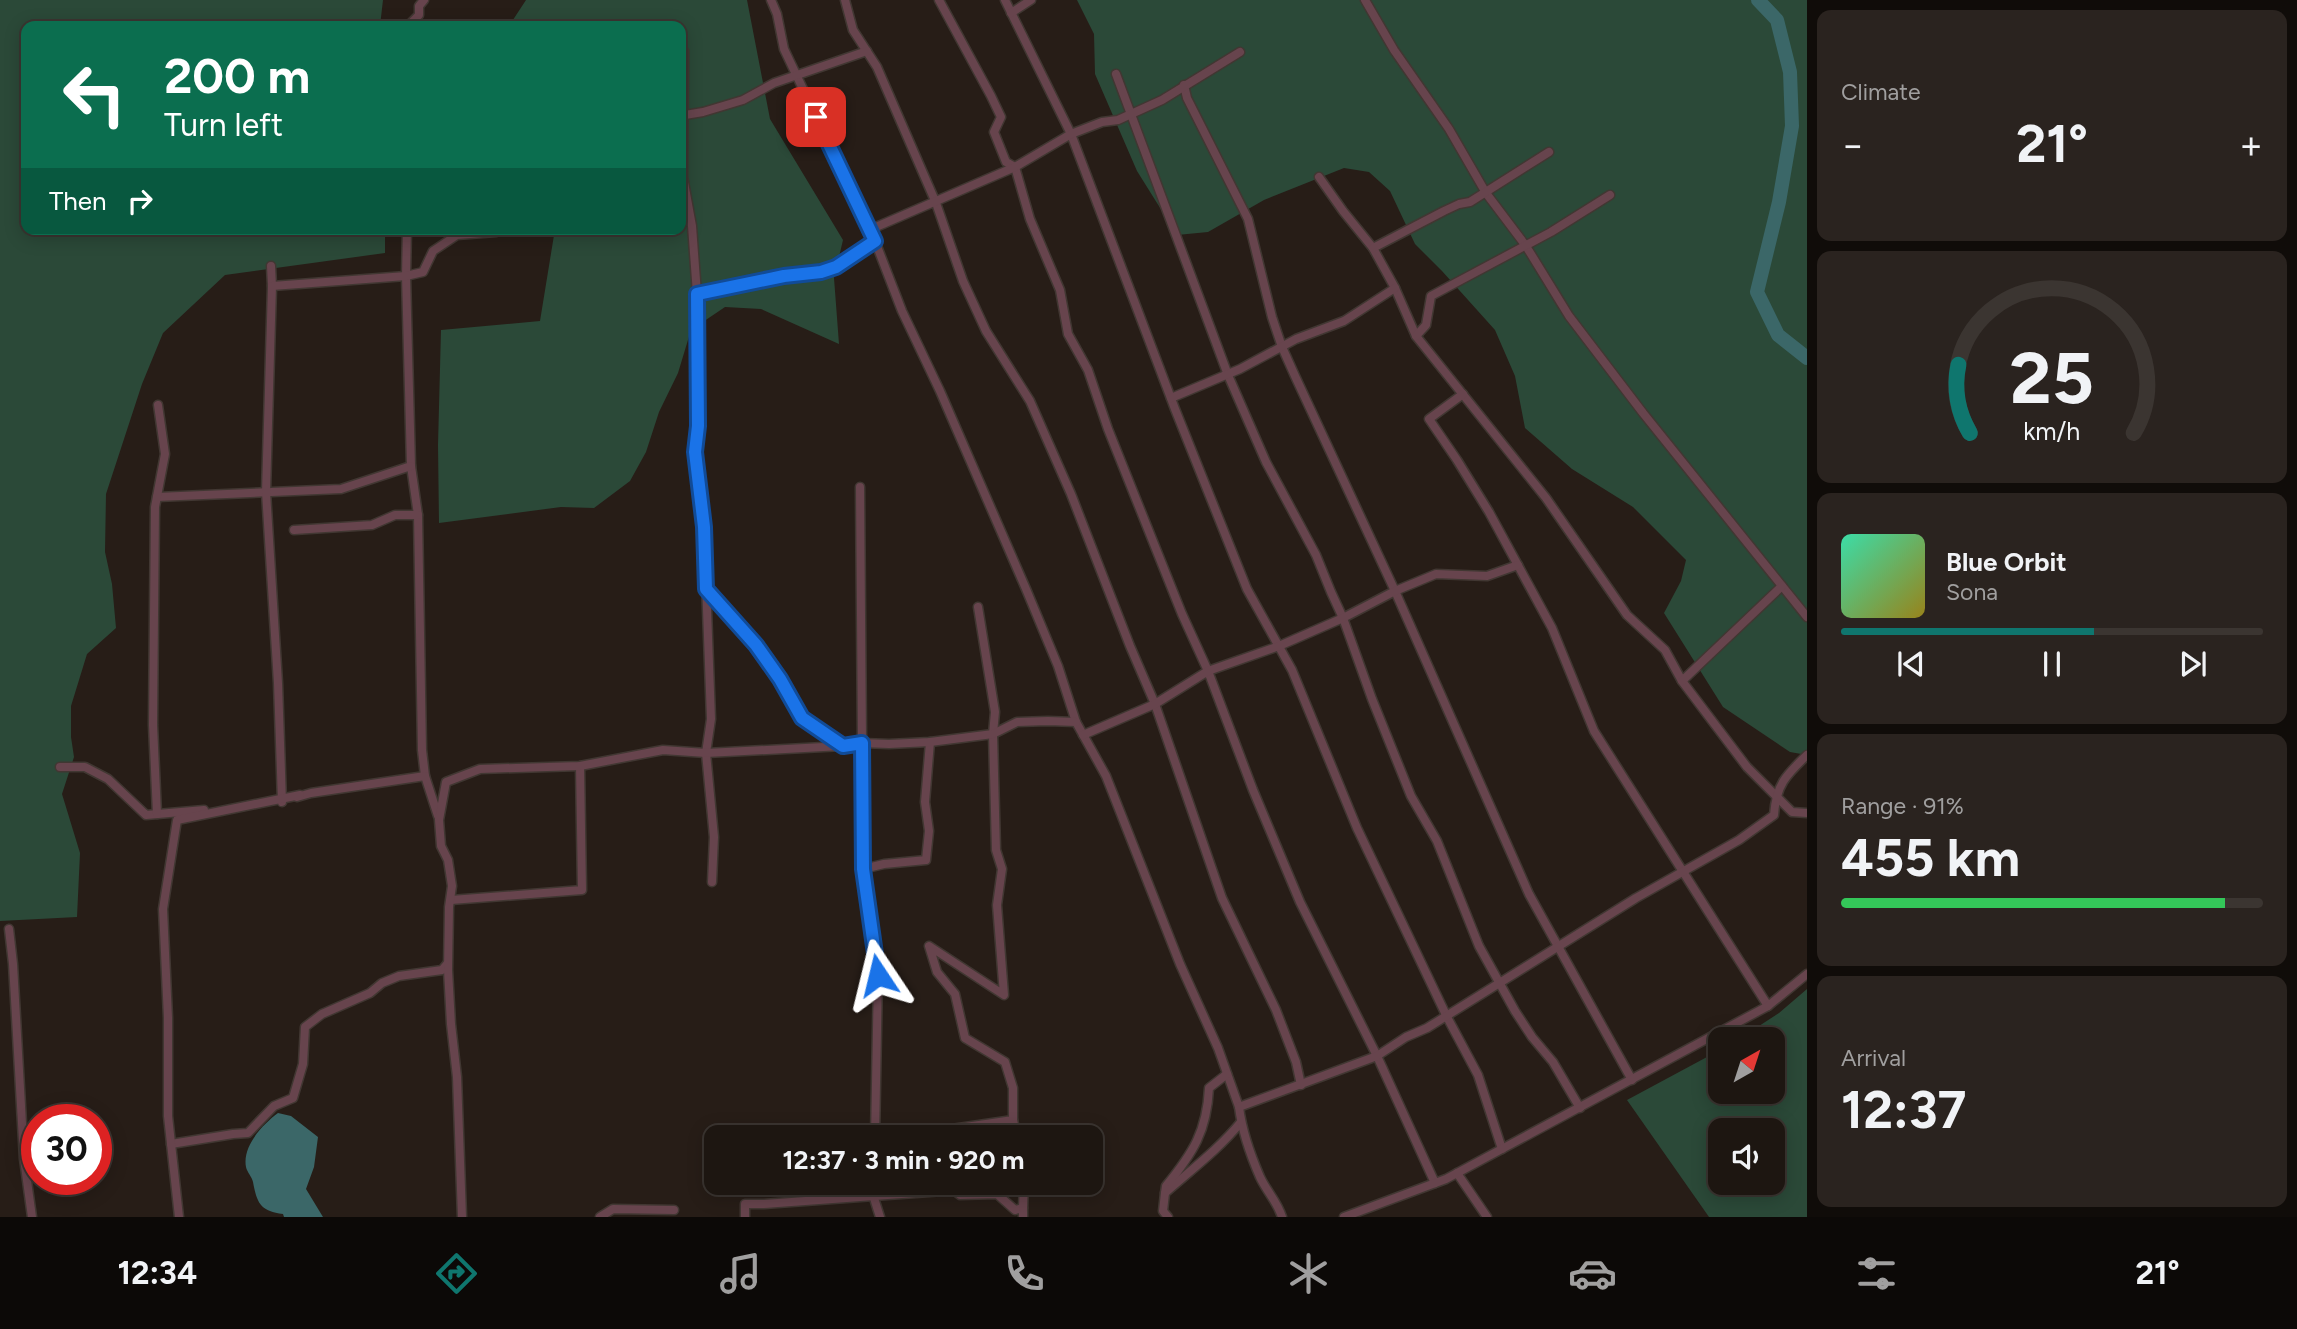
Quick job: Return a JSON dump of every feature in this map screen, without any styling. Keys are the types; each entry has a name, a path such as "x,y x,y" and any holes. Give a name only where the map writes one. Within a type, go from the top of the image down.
{"street":[{"path":"413,21 419,15 419,6 424,0"},
{"path":"771,0 777,14 784,49 875,241 902,311 940,391 1058,666 1076,722 1106,776 1180,964 1218,1048 1239,1107 1242,1131 1261,1180 1278,1204 1282,1217"},
{"path":"845,0 853,30 877,67 936,203 963,281 986,331 1030,401 1071,494 1155,704 1222,898 1276,1010 1296,1062 1301,1085"},
{"path":"939,0 1001,117 994,132 1006,162 1015,167 1030,219 1060,290 1068,334 1088,370 1108,429 1182,614 1208,671 1253,790 1300,902 1377,1056 1435,1183"},
{"path":"1005,0 1071,134 1247,589 1292,670 1357,828 1447,1017 1478,1075 1502,1149"},
{"path":"1011,13 1031,0"},
{"path":"1365,0 1486,193 1526,246 1569,316 1643,413 1807,617"},
{"path":"686,115 743,100 774,83 867,51"},
{"path":"869,230 1015,167 1071,134 1102,122 1118,120 1162,100 1240,52"},
{"path":"1116,74 1228,375 1266,462 1316,555 1411,796 1437,841 1479,946 1516,1012 1553,1062 1580,1108"},
{"path":"1184,85 1187,98 1248,219 1282,347 1395,591 1503,839 1529,894 1632,1080"},
{"path":"1373,248 1444,211 1470,202 1549,152"},
{"path":"1319,177 1342,211 1373,248 1395,288 1416,336 1546,498 1627,615 1665,650 1682,681 1747,767 1793,812 1807,813"},
{"path":"686,193 692,226 697,294 698,426 695,452 704,527 711,719 706,753 714,837 712,882"},
{"path":"1416,336 1426,325 1431,296 1526,246 1611,195"},
{"path":"407,235 411,466 418,515 422,750 425,776 439,820 452,886 448,970 457,1077 462,1217"},
{"path":"272,286 406,276 424,272 433,251 457,235"},
{"path":"697,294 784,276 821,272 836,267 875,241"},
{"path":"271,266 266,492 278,683 282,802"},
{"path":"1171,398 1240,369 1296,339 1344,321 1395,288"},
{"path":"1463,394 1429,419 1483,501 1552,628 1594,731 1768,1006"},
{"path":"157,814 153,725 157,497 164,454 158,405"},
{"path":"157,497 341,489 411,466"},
{"path":"860,487 863,869 878,975 875,1125"},
{"path":"294,530 372,525 395,516 418,515"},
{"path":"1083,735 1155,704 1208,671 1279,646 1436,574 1486,576 1518,565"},
{"path":"1682,681 1782,586"},
{"path":"706,589 756,645 780,679 802,718 843,746"},
{"path":"978,607 995,712 993,734 996,850 1002,869 997,905 1004,995 929,946 937,972 955,994 965,1038 1005,1062 1013,1088 1014,1125"},
{"path":"439,820 446,782 480,769 580,766 663,750 706,753 862,743 930,742 993,734 1017,722 1076,722"},
{"path":"863,869 926,860 929,831 925,802 930,742"},
{"path":"1239,1107 1377,1056 1406,1037 1447,1017 1636,898 1739,840 1774,815 1775,795 1788,774 1807,755"},
{"path":"451,900 582,890 580,766"},
{"path":"60,767 85,767 108,779 146,815 282,802 311,793 425,776"},
{"path":"179,1217 168,1116 168,1018 163,909 177,820 299,795"},
{"path":"9,929 23,1159 32,1217"},
{"path":"171,1144 248,1133 274,1106 293,1098 303,1064 305,1027 322,1014 370,993 382,983 400,976 442,970 447,964"},
{"path":"1344,1217 1457,1173 1768,1006 1807,974"},
{"path":"1168,1217 1163,1211 1166,1186 1202,1133 1208,1113 1209,1088 1227,1074"},
{"path":"971,1125 1013,1121"},
{"path":"1165,1194 1196,1164 1226,1141 1241,1122"},
{"path":"1457,1173 1487,1217"},
{"path":"745,1217 745,1203 764,1204 873,1195 880,1217"},
{"path":"998,1195 1015,1210 1023,1212"},
{"path":"600,1217 613,1209 674,1210"}],"green space":[{"path":"0,0 383,0 381,21 21,21 21,235 385,235 385,253 225,275 163,333 142,384 106,494 105,552 112,584 116,628 87,654 71,706 74,757 62,794 80,853 77,917 0,921"},
{"path":"526,0 747,0 770,119 843,240 834,278 839,344 761,309 725,307 691,330 678,373 659,412 646,452 630,481 594,508 561,507 439,523 441,330 540,321 554,235 686,235 686,21 512,21"},
{"path":"1077,0 1807,0 1807,755 1790,752 1723,707 1664,613 1681,581 1686,560 1633,507 1572,469 1525,428 1515,376 1495,330 1415,244 1390,191 1369,172 1344,168 1264,200 1208,232 1177,235 1137,171 1095,74 1094,34"},
{"path":"1807,989 1807,1217 1709,1217 1627,1100 1708,1056 1708,1104 1785,1104 1785,1027 1757,1027"}],"water":[{"path":"278,1113 291,1116 318,1137 314,1167 306,1189 323,1217 284,1217 283,1214 264,1208 258,1201 246,1167 247,1151 260,1129"}],"waterway":[{"path":"1758,0 1777,20 1790,72 1792,126 1779,202 1757,292 1778,335 1807,358"}],"route":[{"path":"816,117 875,241 836,267 821,272 784,276 697,294 698,426 695,452 704,527 706,589 756,645 780,679 802,718 843,746 862,743 863,869 878,975"}]}
